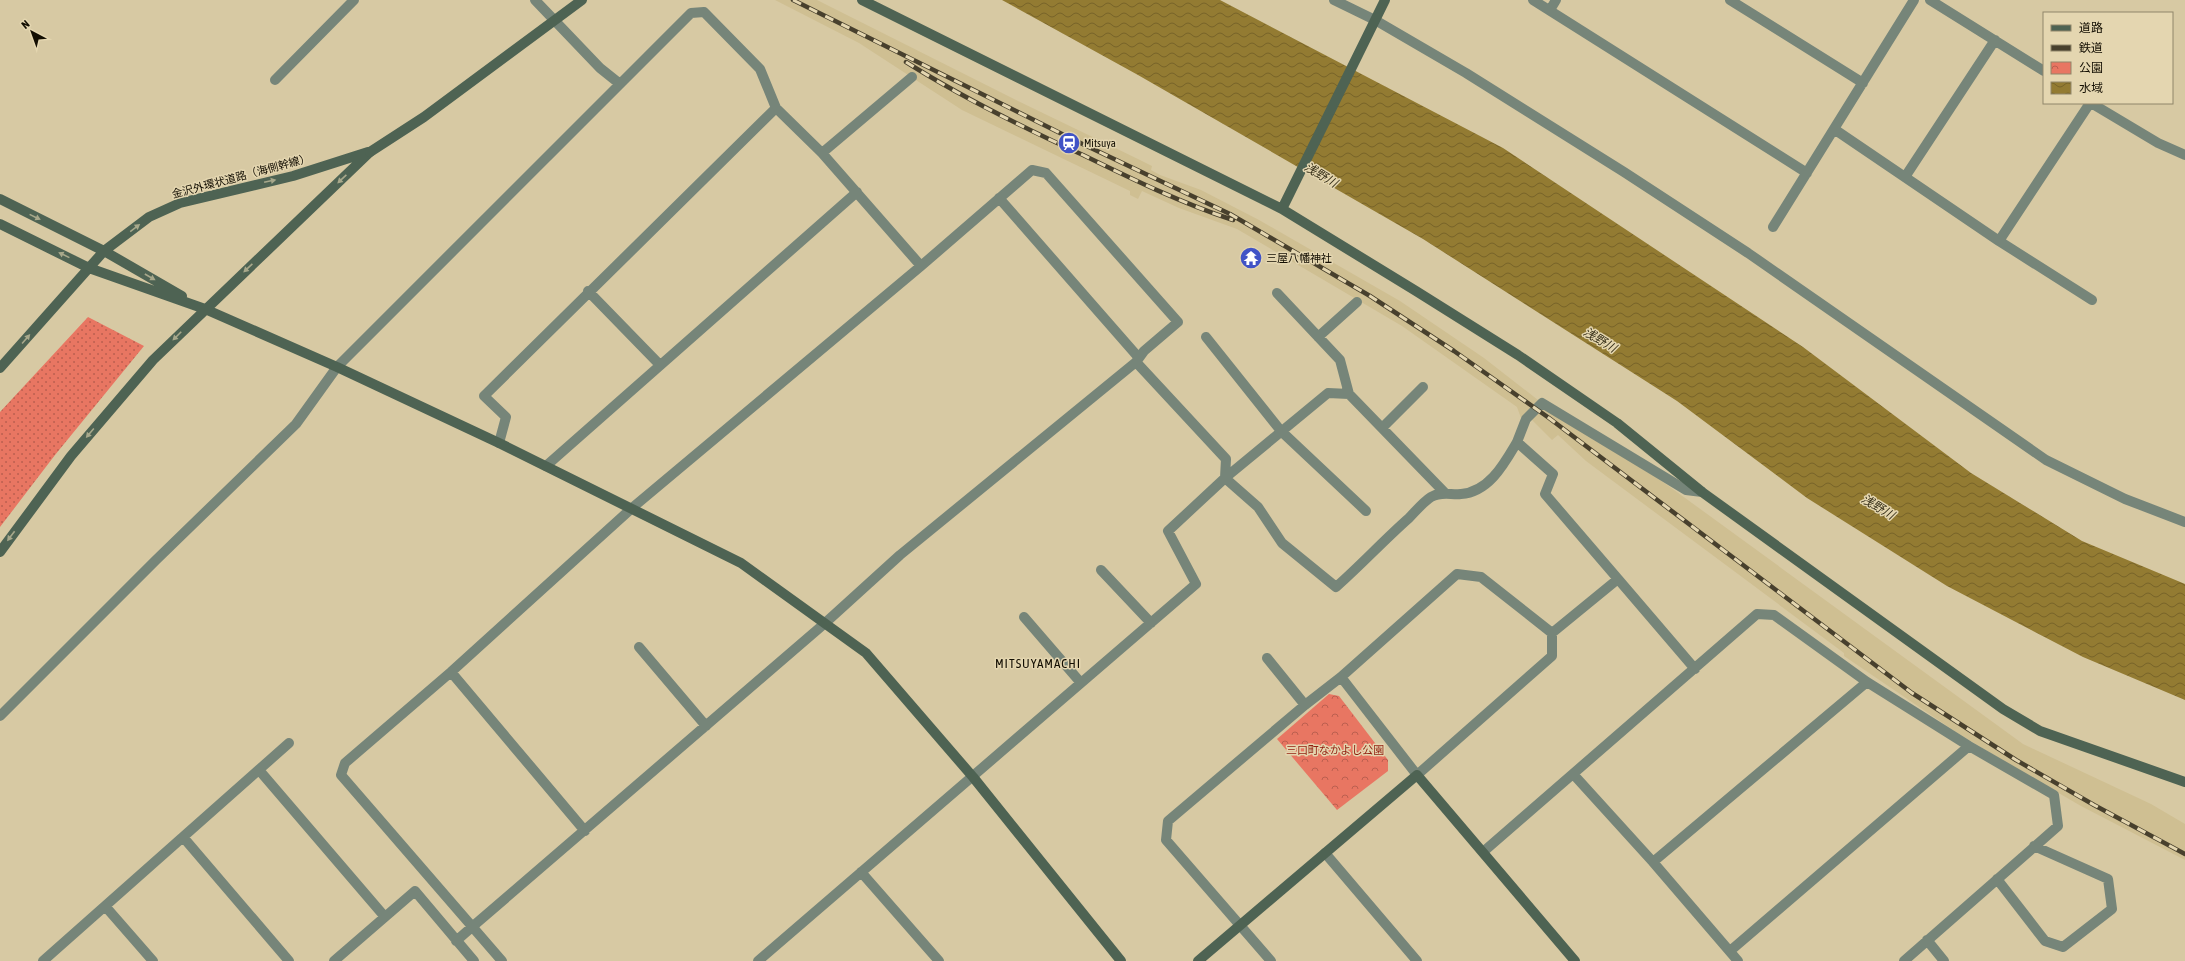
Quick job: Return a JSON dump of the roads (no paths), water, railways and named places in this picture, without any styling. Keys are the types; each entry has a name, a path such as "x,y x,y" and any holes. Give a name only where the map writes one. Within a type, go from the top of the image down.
{"street":[{"path":"275,80 354,0"},
{"path":"535,0 600,68 620,84"},
{"name":"金沢外環状道路（海側幹線）","path":"0,552 71,456 153,360 370,152 424,117 582,0"},
{"path":"862,0 1282,209 1518,355 1617,423 1702,492 2009,713 2040,731 2185,782"},
{"path":"1334,0 1375,20 1466,72 1624,172 1748,253 2046,460 2125,499 2185,522"},
{"path":"1282,209 1385,0"},
{"path":"1533,0 1807,173"},
{"path":"1550,10 1556,0"},
{"path":"1730,0 1863,83"},
{"path":"1773,227 1914,0"},
{"path":"1930,0 2043,70"},
{"path":"0,716 156,560 296,424 337,367 691,13 704,12 760,69 776,108 822,153 921,266"},
{"path":"1905,178 1995,40"},
{"path":"822,153 912,77"},
{"path":"1998,241 2089,104"},
{"path":"2092,104 2158,143 2185,155"},
{"path":"499,443 506,417 484,396 588,291 776,108"},
{"path":"1834,129 1998,241 2092,300"},
{"name":"金沢外環状道路（海側幹線）","path":"0,368 104,251 148,217 180,203 293,176 370,152"},
{"path":"456,941 472,927 585,831 824,624 900,555 1138,360 1144,351 1178,322 1046,173 1032,170 921,266 632,508 451,672 345,763 341,775 472,927 502,961"},
{"path":"546,466 856,192"},
{"path":"999,198 1138,360 1226,459 1224,478"},
{"path":"0,199 104,251 205,309"},
{"path":"0,224 89,268 205,309 337,367 499,443 741,563 866,654 973,777 1121,961"},
{"path":"588,291 660,365"},
{"path":"1277,293 1340,360 1348,394 1445,493"},
{"path":"1318,337 1357,302"},
{"path":"1206,337 1281,431 1366,511"},
{"path":"1382,428 1423,387"},
{"path":"758,961 1196,584 1168,531 1224,478 1328,393 1348,394"},
{"path":"1224,478 1258,507 1282,543 1336,587 1431,497 1445,493 1462,494 1484,487 1501,468 1517,442 1526,419 1542,403 1686,490 1702,492"},
{"path":"1517,442 1553,474 1546,494 1695,669"},
{"path":"1101,570 1151,623"},
{"path":"1271,961 1166,840 1168,821 1304,705 1341,677 1457,574 1480,577 1552,633"},
{"path":"1552,633 1618,579"},
{"path":"1483,852 1574,775 1757,614 1774,614 1867,682 1969,746 2054,795 2058,826 1904,961"},
{"path":"1024,617 1081,683"},
{"path":"1198,961 1417,775 1552,656 1552,633"},
{"path":"639,648 706,726"},
{"path":"1267,658 1304,705"},
{"path":"451,672 585,831"},
{"path":"1341,677 1417,775 1575,961"},
{"path":"1653,862 1867,682"},
{"path":"43,961 290,743"},
{"path":"1730,951 1969,746"},
{"path":"259,770 385,917"},
{"path":"1574,775 1653,862 1738,961"},
{"path":"183,838 289,961"},
{"path":"1997,880 2045,941 2062,947 2112,909 2108,880 2034,846"},
{"path":"1325,853 1417,961"},
{"path":"861,872 939,961"},
{"path":"334,961 415,891 474,961"},
{"path":"105,906 153,961"},
{"path":"1927,940 1944,961"}],"water":[{"name":"浅野川","path":"1002,0 1220,0 1503,148 1803,347 1971,473 2082,541 2185,584 2185,700 2083,657 1947,586 1807,498 1677,401 1423,239 1138,75"}],"railway":[{"path":"793,0 1072,139 1230,214 1370,296 1454,351 1549,418 1912,693 2016,760 2094,805 2185,854"},
{"path":"906,62 971,100 1038,134 1157,190 1233,220"}],"place":[{"name":"Mitsuya","path":"1069,143"},
{"name":"三屋八幡神社","path":"1251,258"}],"district":[{"name":"MITSUYAMACHI","path":"1038,663"}],"park label":[{"name":"三口町なかよし公園","path":"1335,750"}]}
